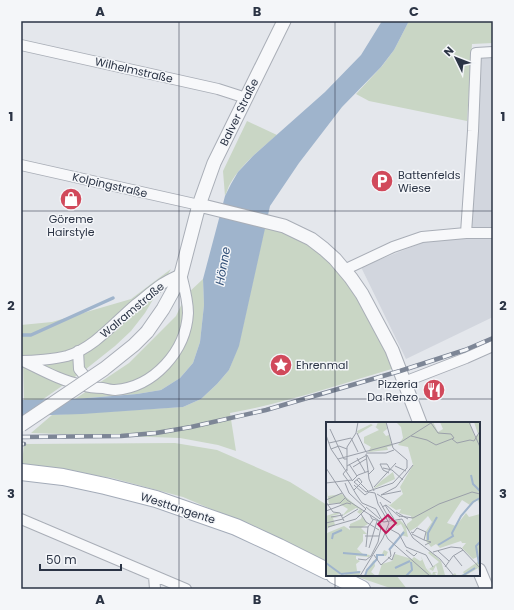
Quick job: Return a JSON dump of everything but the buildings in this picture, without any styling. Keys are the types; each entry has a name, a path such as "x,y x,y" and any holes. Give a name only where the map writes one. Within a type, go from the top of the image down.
{"main road":[{"name":"Westtangente","path":"21,472 63,477 156,499 236,527 326,570"},
{"path":"336,576 362,589"}],"street":[{"name":"Balver Straße","path":"21,425 104,368 134,345 147,332 163,309 181,274 199,205 214,163 284,21"},
{"name":"Wilhelmstraße","path":"21,45 218,90 246,98"},
{"path":"466,233 473,132 476,52 493,52"},
{"name":"Kolpingstraße","path":"21,164 199,205"},
{"path":"199,205 284,226 310,239 335,259 362,294 378,323 392,350 420,422"},
{"path":"344,270 393,247 422,237 466,233 493,233"},
{"name":"Walramstraße","path":"181,274 188,312 186,325 182,338 170,359 152,377 142,382 115,390 94,388 69,382 22,361 67,356 78,351 96,340 162,284 181,274"},
{"path":"404,382 493,346"},
{"path":"78,351 79,369 94,388"},
{"path":"21,519 186,589"},
{"path":"480,572 487,589"},
{"path":"154,576 155,589"}],"shaded area":[{"path":"493,54 493,317 406,359 361,267 424,242 468,237 478,55"}],"green space":[{"path":"409,21 493,21 493,43 472,44 467,121 369,101 356,94 382,66 394,50"},
{"path":"247,121 277,135 240,170 229,185 225,196 223,171"},
{"path":"265,226 307,241 347,280 395,368 293,399 230,413 236,451 218,445 180,438 31,433 52,415 183,407 201,399 229,370 239,344"},
{"path":"171,269 145,313 131,331 115,346 86,369 42,400 24,400 23,362 21,361 21,325 52,322 131,299"},
{"path":"203,279 204,305 200,342 193,363 180,378 161,390 137,394 75,399 129,363 176,316 186,295"},
{"path":"175,443 217,450 290,482 326,504 326,563 239,521 183,497 112,478 22,464 24,444"},
{"path":"355,576 397,576 407,589 393,589"}],"water":[{"name":"Hönne","path":"382,21 409,21 394,50 381,67 342,107 299,163 270,206 239,346 229,370 217,384 201,399 183,407 82,414 21,416 21,400 75,399 137,394 161,390 180,378 193,363 200,342 204,305 203,279 225,196 231,184 238,172 253,156 325,92 361,55"}],"waterway":[{"path":"21,335 31,335 113,298"}],"railway":[{"path":"21,437 121,436 156,433 191,427 266,410 400,371 465,350 493,338"}],"place":[{"name":"Battenfelds Wiese","path":"382,181"},
{"name":"Göreme Hairstyle","path":"71,199"},
{"name":"Ehrenmal","path":"281,365"},
{"name":"Pizzeria Da Renzo","path":"434,390"}]}
